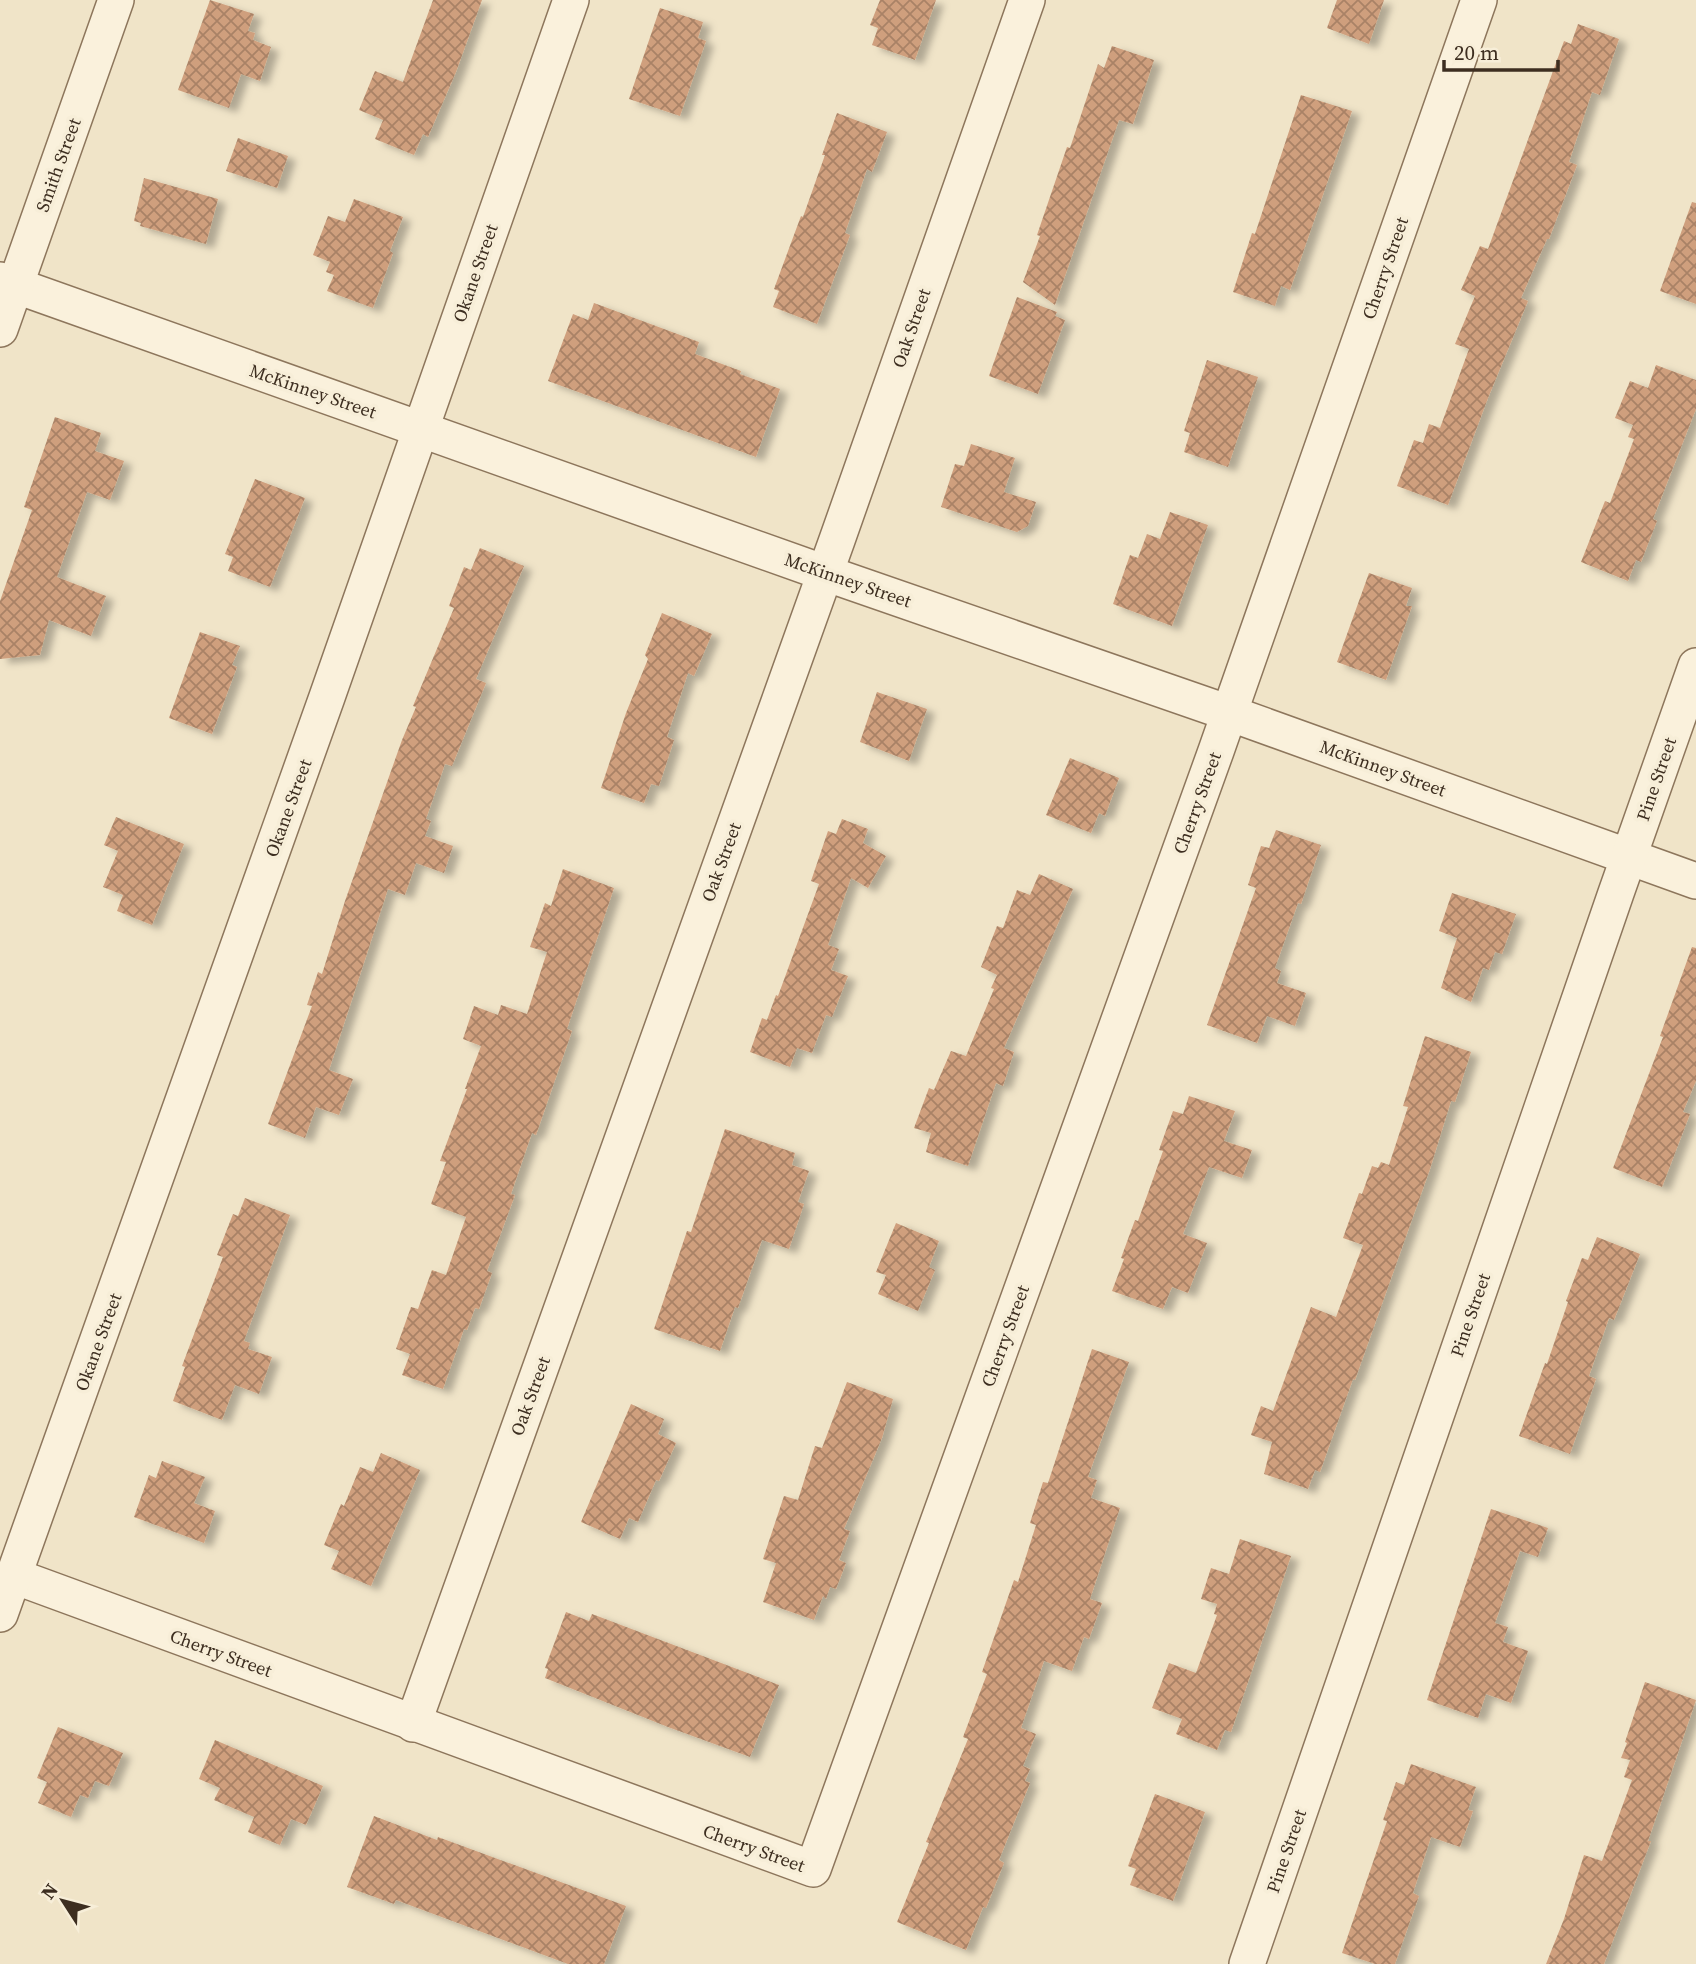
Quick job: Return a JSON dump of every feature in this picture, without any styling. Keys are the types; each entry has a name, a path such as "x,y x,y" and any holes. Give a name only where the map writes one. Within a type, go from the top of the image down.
{"street":[{"name":"Smith Street","path":"0,329 8,283 116,0"},
{"name":"Okane Street","path":"0,1614 323,710 571,0"},
{"name":"Oak Street","path":"413,1724 1027,0"},
{"name":"Cherry Street","path":"14,1576 813,1870 1229,713 1479,0"},
{"name":"McKinney Street","path":"8,283 825,573 1229,713 1696,881"},
{"name":"Pine Street","path":"1247,1964 1696,666"}],"building":[{"path":"210,0 254,14 248,31 255,33 253,40 271,47 260,81 241,74 229,108 178,90"},
{"path":"433,0 482,0 456,72 428,137 423,134 414,155 375,139 383,120 359,110 375,71 403,82"},
{"path":"880,0 936,0 915,60 872,45 878,28 870,25"},
{"path":"1337,0 1384,0 1369,44 1327,28"},
{"path":"660,8 703,22 698,38 706,41 680,116 629,99"},
{"path":"1578,24 1619,39 1600,95 1592,92 1569,162 1577,165 1549,239 1521,298 1528,301 1448,505 1397,486 1414,440 1423,443 1429,424 1440,428 1469,349 1455,344 1475,296 1461,290 1480,246 1488,249 1564,41 1571,44"},
{"path":"1112,46 1154,60 1133,124 1119,120 1055,305 1023,282 1067,147 1070,148 1098,64 1104,68"},
{"path":"1301,95 1352,111 1290,290 1281,286 1275,306 1233,292"},
{"path":"837,113 887,132 872,172 867,169 845,233 850,235 817,324 773,307 779,291 774,289 801,216 803,217"},
{"path":"238,138 288,156 277,188 226,171"},
{"path":"144,178 218,199 206,244 140,226 141,223 134,221"},
{"path":"354,199 403,217 373,308 327,291 334,275 326,272 330,262 313,255 328,216 345,222"},
{"path":"1692,202 1696,203 1696,304 1660,291"},
{"path":"1017,297 1057,312 1055,316 1065,320 1038,394 989,376"},
{"path":"594,303 699,342 695,354 780,389 756,457 548,381 573,314 588,320"},
{"path":"1207,360 1258,377 1228,467 1184,452 1190,433 1184,431"},
{"path":"1656,365 1696,380 1696,409 1653,519 1657,521 1641,562 1636,560 1628,581 1581,562 1605,501 1610,503 1634,439 1628,437 1633,425 1615,418 1630,381 1648,388"},
{"path":"55,417 101,433 95,451 124,461 110,500 87,492 57,577 106,596 91,636 49,620 40,655 0,659 0,601 32,510 24,507"},
{"path":"971,444 1015,458 1004,492 1036,502 1028,526 1017,532 941,507 955,464 964,466"},
{"path":"255,479 305,498 270,587 228,571 233,557 225,554"},
{"path":"1170,512 1208,525 1172,626 1113,604 1130,555 1138,558 1147,534 1160,539"},
{"path":"480,548 524,566 476,679 486,683 452,766 445,764 426,819 431,821 425,836 453,846 444,873 416,863 405,895 388,889 329,1070 353,1079 339,1115 316,1107 305,1138 268,1124 312,1006 307,1005 318,972 322,974 345,901 416,707 413,706 454,608 449,606 464,567 471,570"},
{"path":"1369,573 1412,588 1406,606 1412,606 1386,680 1337,662"},
{"path":"662,613 712,634 694,676 688,673 667,737 674,740 659,786 651,784 644,803 601,788 626,713 648,659 645,655"},
{"path":"200,632 240,646 232,665 237,667 212,734 169,718"},
{"path":"877,692 927,709 909,761 860,742"},
{"path":"1070,758 1119,778 1105,816 1099,813 1091,833 1046,815"},
{"path":"116,817 184,844 152,925 117,911 123,895 103,887 118,851 104,845"},
{"path":"842,819 868,829 863,843 886,856 868,888 851,878 828,945 839,949 831,970 848,976 832,1017 826,1015 812,1053 797,1048 790,1067 750,1052 762,1018 767,1020 776,995 778,996 819,884 811,881 828,831 836,834"},
{"path":"1276,830 1321,845 1275,968 1281,971 1277,983 1306,993 1295,1026 1267,1016 1257,1043 1207,1025 1256,888 1248,885 1261,846 1269,848"},
{"path":"563,869 614,888 567,1029 572,1031 536,1135 532,1133 511,1194 515,1195 487,1271 492,1273 479,1309 475,1308 467,1330 464,1329 443,1389 402,1375 410,1354 396,1349 411,1307 418,1309 432,1270 446,1275 466,1217 431,1204 446,1162 440,1161 481,1046 463,1039 474,1006 498,1015 501,1005 527,1014 547,952 530,947 545,903 551,906"},
{"path":"1039,874 1073,889 1004,1048 1014,1052 1003,1086 996,1083 968,1166 926,1152 931,1133 914,1128 929,1088 934,1090 951,1051 966,1056 994,989 991,988 997,975 981,967 997,926 1003,928 1017,890 1030,895"},
{"path":"1452,893 1516,914 1502,954 1495,952 1489,970 1483,968 1471,1002 1441,988 1457,938 1439,931"},
{"path":"1692,947 1696,948 1696,1081 1683,1112 1690,1114 1662,1187 1613,1168 1663,1037 1660,1036"},
{"path":"1425,1036 1471,1052 1455,1102 1451,1101 1430,1169 1355,1380 1353,1379 1320,1472 1315,1470 1308,1489 1264,1474 1272,1442 1251,1435 1261,1406 1273,1411 1311,1307 1336,1317 1363,1245 1343,1238 1372,1166 1378,1168 1381,1162 1389,1165 1408,1107 1403,1106"},
{"path":"1189,1096 1235,1111 1224,1141 1252,1150 1242,1178 1209,1167 1183,1234 1207,1243 1188,1293 1172,1287 1163,1309 1112,1291 1124,1259 1121,1258 1135,1220 1138,1221 1163,1151 1159,1150 1173,1111 1183,1114"},
{"path":"725,1129 795,1153 792,1165 809,1171 798,1202 804,1204 789,1249 762,1240 720,1351 654,1329 687,1231 691,1232"},
{"path":"245,1198 290,1215 244,1341 250,1343 248,1349 272,1357 259,1394 235,1385 222,1420 173,1401 185,1367 182,1366 223,1257 217,1255 233,1214 238,1216"},
{"path":"896,1223 939,1241 929,1267 935,1270 918,1311 878,1294 886,1275 876,1272"},
{"path":"1597,1237 1640,1254 1614,1320 1609,1318 1589,1376 1596,1379 1570,1454 1519,1436 1545,1363 1547,1364 1582,1258 1588,1260"},
{"path":"1092,1349 1129,1362 1088,1477 1097,1480 1091,1498 1120,1508 1090,1599 1102,1603 1089,1639 1084,1637 1072,1671 1044,1661 1021,1728 1036,1734 1023,1766 1030,1769 1025,1781 1030,1783 999,1860 1004,1863 966,1950 897,1922 968,1739 963,1737 987,1674 982,1672 1014,1580 1018,1582 1036,1525 1030,1523 1043,1482 1048,1483"},
{"path":"847,1382 893,1399 882,1438 844,1529 850,1531 839,1560 846,1563 836,1589 830,1587 826,1599 823,1596 814,1620 763,1602 776,1563 763,1559 784,1496 798,1500 815,1446 822,1448"},
{"path":"631,1404 664,1419 658,1434 676,1443 638,1522 629,1518 620,1539 581,1522"},
{"path":"381,1453 420,1470 371,1586 331,1569 339,1551 324,1545 360,1467 373,1472"},
{"path":"162,1461 205,1477 194,1503 215,1511 204,1543 134,1517 149,1475 156,1478"},
{"path":"1491,1509 1548,1528 1538,1557 1520,1551 1495,1623 1508,1627 1503,1642 1528,1651 1511,1703 1486,1694 1478,1718 1427,1700"},
{"path":"1240,1539 1291,1556 1231,1732 1225,1730 1217,1750 1176,1734 1182,1719 1152,1708 1169,1663 1196,1673 1217,1615 1214,1614 1217,1604 1201,1599 1211,1568 1229,1574"},
{"path":"566,1612 589,1621 592,1614 779,1685 750,1757 545,1678 548,1669 545,1668"},
{"path":"1645,1682 1696,1700 1648,1841 1651,1841 1604,1964 1546,1964 1564,1919 1584,1855 1602,1861 1632,1780 1624,1777 1630,1760 1621,1758"},
{"path":"58,1727 123,1753 109,1786 95,1781 88,1798 80,1795 71,1817 38,1803 47,1782 37,1778"},
{"path":"215,1740 323,1786 306,1825 291,1819 280,1845 248,1832 254,1817 214,1800 220,1788 199,1779"},
{"path":"1411,1764 1476,1787 1468,1810 1473,1811 1460,1847 1431,1837 1413,1893 1419,1896 1395,1964 1375,1964 1342,1953 1387,1821 1383,1820 1396,1782 1404,1785"},
{"path":"1155,1794 1205,1812 1173,1901 1130,1885 1136,1869 1128,1866"},
{"path":"374,1816 626,1906 604,1964 568,1964 396,1900 394,1904 347,1887"}]}
